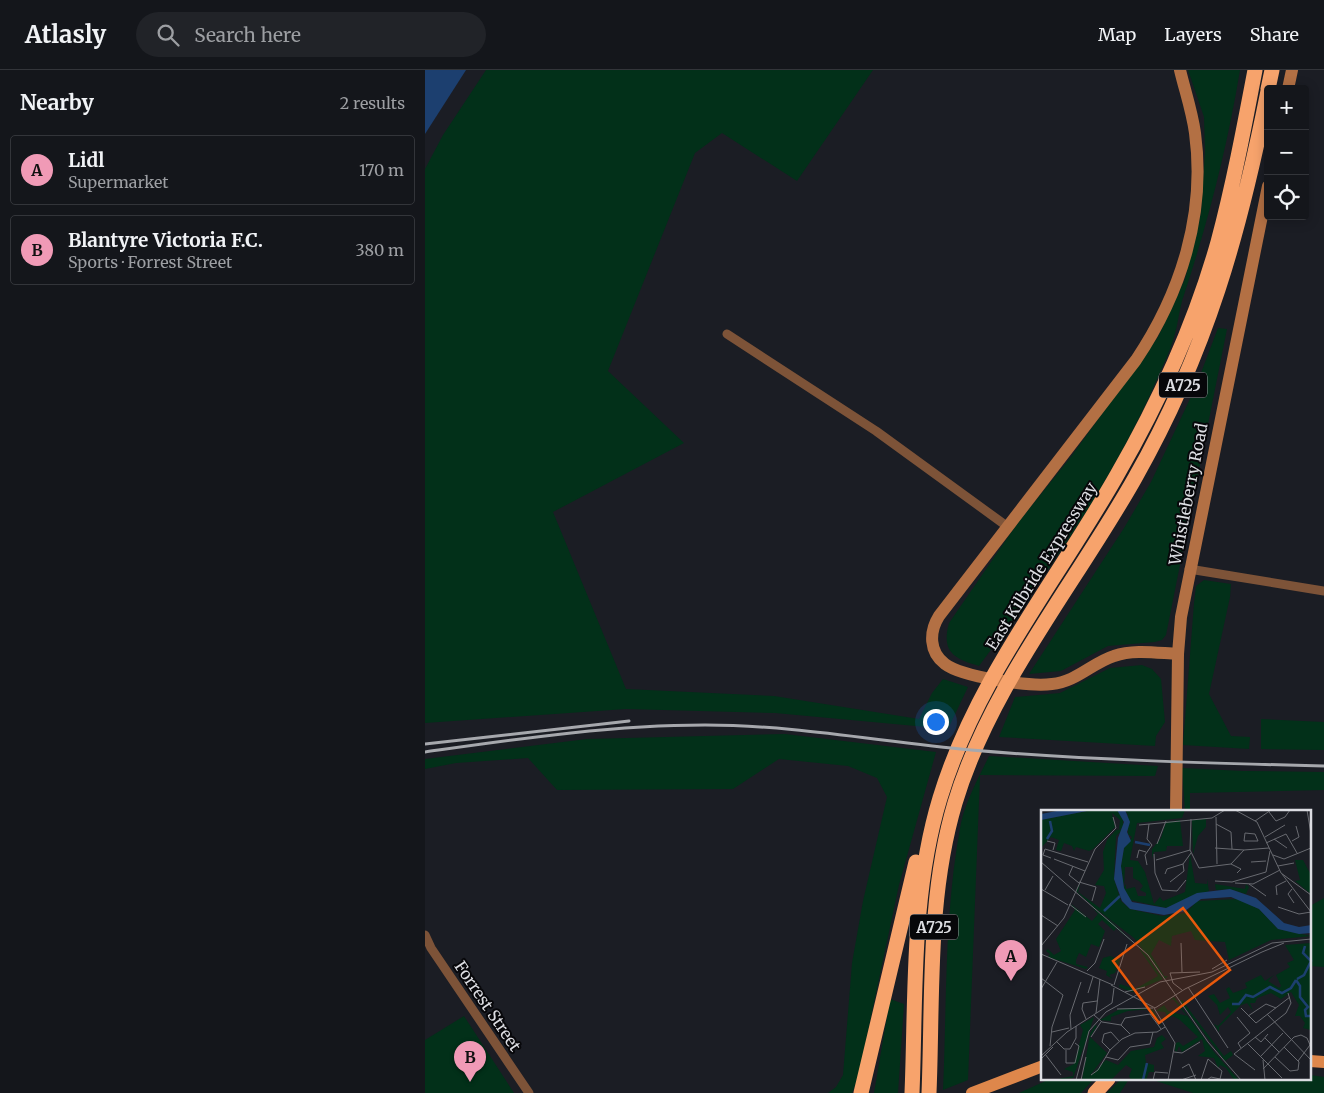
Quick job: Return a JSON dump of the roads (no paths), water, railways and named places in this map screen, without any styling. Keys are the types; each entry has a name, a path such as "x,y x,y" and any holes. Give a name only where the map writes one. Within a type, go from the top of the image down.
{"highway":[{"path":"1247,70 1251,93"},
{"name":"East Kilbride Expressway","path":"913,1093 919,910 926,859 947,776 982,697 1117,476 1166,382 1188,328 1217,245 1231,193 1255,70"},
{"name":"East Kilbride Expressway","path":"1269,85 1272,70"},
{"name":"East Kilbride Expressway","path":"929,1090 937,894 949,824 966,771 1001,696 1136,477 1163,425 1197,351 1225,275 1240,221 1264,109"},
{"name":"A725","path":"862,1093 921,838 940,798"},
{"path":"1095,1093 1107,1080"}],"main road":[{"path":"1311,1061 1324,1062"},
{"path":"972,1093 1041,1067"}],"street":[{"path":"1178,654 1138,652 1120,654 1066,681 1041,685 995,679 959,671 945,665 935,652 932,632 937,620 1136,360 1158,326 1179,280 1193,226 1197,175 1193,122 1180,70"},
{"path":"1289,85 1292,70"},
{"name":"Whistleberry Road","path":"1176,810 1178,654 1181,617 1189,568 1264,205"},
{"path":"727,334 875,431 1008,527"},
{"path":"1189,568 1324,591"},
{"name":"Forrest Street","path":"425,935 431,948 529,1093"}],"water":[{"path":"425,70 466,70 425,134"}],"railway":[{"path":"425,744 629,721"},
{"path":"425,752 599,730 705,725 772,728 938,747 1059,756 1147,761 1324,766"}],"place":[{"name":"Lidl","path":"1011,981"},
{"name":"Blantyre Victoria F.C.","path":"470,1082"}]}
